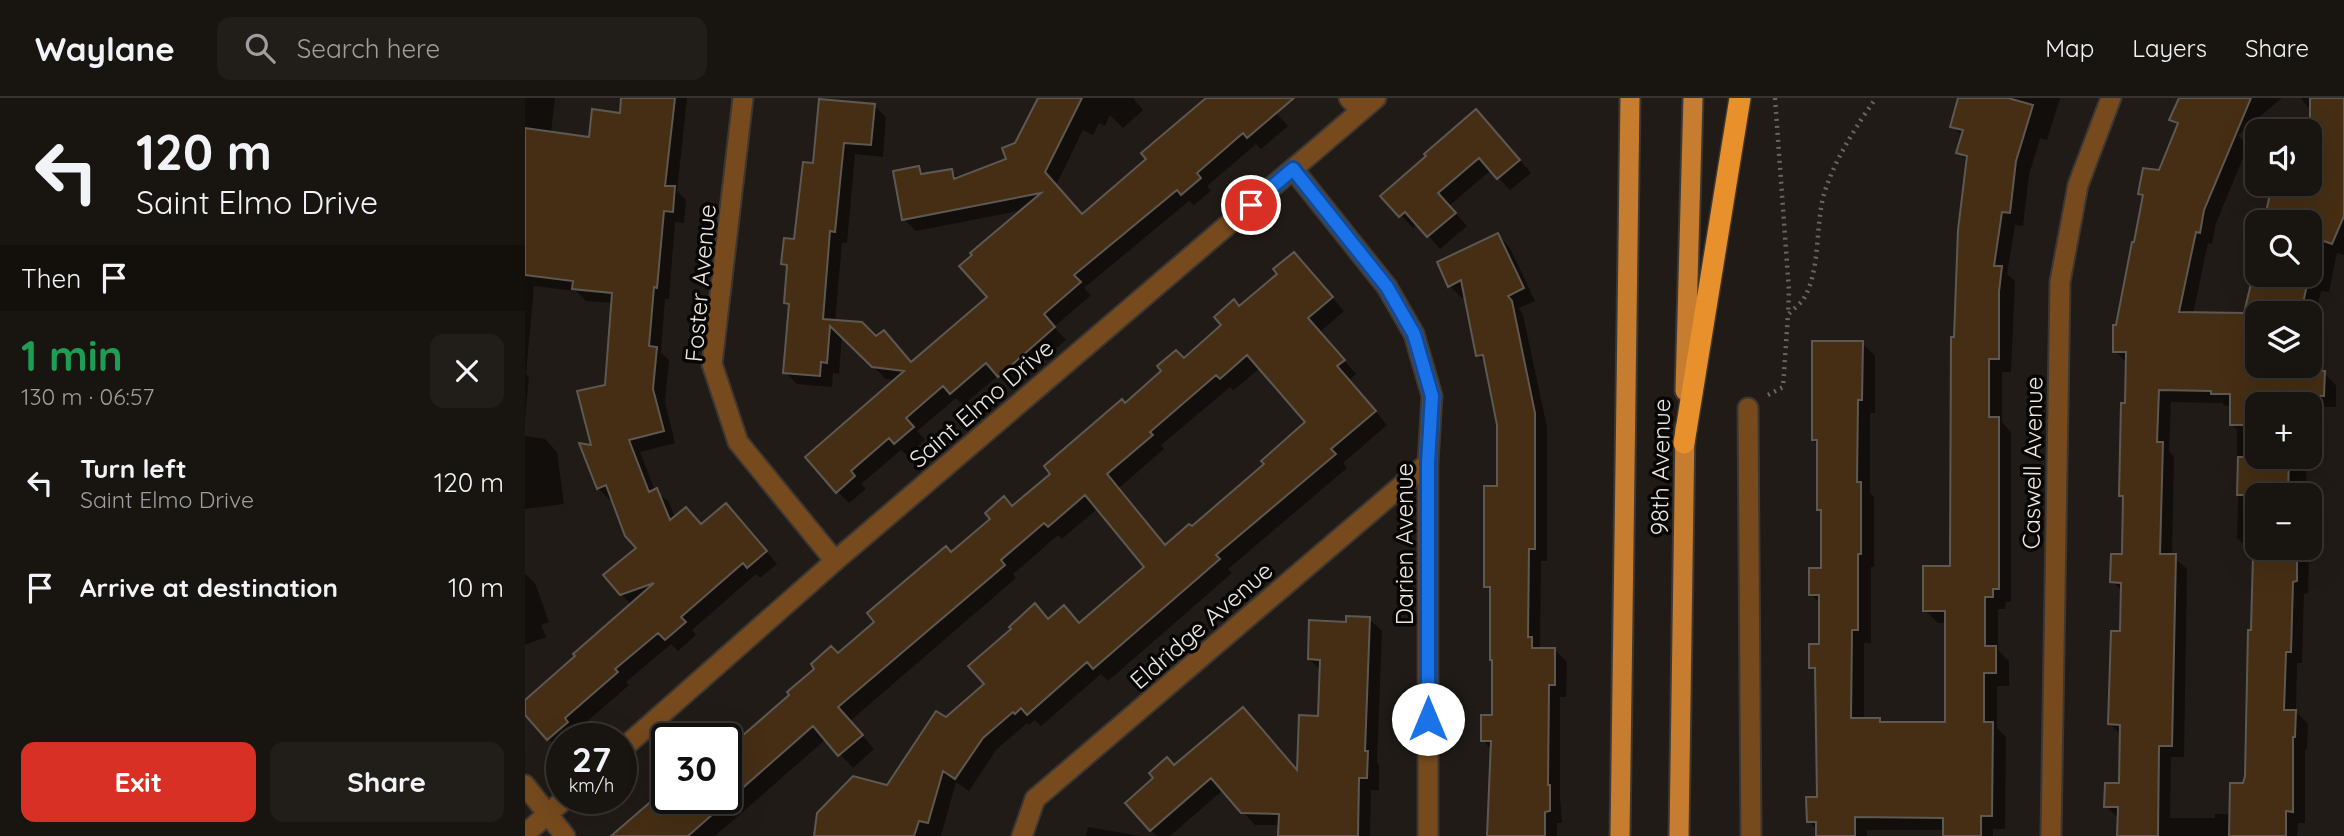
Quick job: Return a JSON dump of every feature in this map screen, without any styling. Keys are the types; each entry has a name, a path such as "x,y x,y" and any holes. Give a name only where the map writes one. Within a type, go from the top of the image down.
{"highway":[{"path":"1684,443 1740,98"}],"main road":[{"name":"98th Avenue","path":"1620,836 1630,98"},
{"name":"98th Avenue","path":"1679,836 1684,443 1693,98"}],"street":[{"name":"Foster Avenue","path":"743,98 712,364 738,442 835,561"},
{"name":"Saint Elmo Drive","path":"637,736 835,561 1293,169 1355,105 1376,98"},
{"name":"Caswell Avenue","path":"2051,836 2060,282 2078,185 2111,98"},
{"name":"Darien Avenue","path":"1293,169 1387,287 1414,334 1432,396 1428,463 1428,836"},
{"path":"1748,408 1751,836"},
{"name":"Eldridge Avenue","path":"1021,836 1035,799 1428,463"},
{"path":"525,785 546,811"},
{"path":"525,834 548,814 565,836"}],"path":[{"path":"1748,408 1783,387 1789,291 1775,98"},
{"path":"1788,315 1802,300 1812,278 1825,191 1842,154 1876,98"}],"building":[{"path":"621,98 675,98 665,186 675,186 673,212 664,211 649,346 657,347 653,389 664,431 629,440 649,492 657,488 670,520 686,507 701,524 726,503 767,551 747,568 743,563 681,617 686,622 665,640 658,633 615,669 618,672 565,718 567,723 546,723 546,739 525,715 525,700 654,583 620,595 603,575 636,548 625,536 606,485 597,489 579,443 591,445 577,391 605,385 612,293 572,289 573,281 525,275 525,128 589,137 592,109 620,113"},
{"path":"1038,98 1082,98 1045,172 1082,214 1146,159 1141,153 1206,98 1294,98 1247,138 1243,133 1197,173 1201,178 1181,195 1177,190 1074,275 1081,282 1044,314 1055,327 998,377 986,363 950,394 943,386 906,418 914,427 894,444 889,438 851,471 855,476 836,493 805,457 904,371 872,367 830,326 827,363 821,362 820,376 783,373 789,304 784,303 787,265 781,264 784,238 794,239 803,162 813,163 819,99 875,104 871,145 844,143 835,232 830,231 823,319 862,322 876,336 884,330 911,362 987,297 959,266 972,255 970,253 1041,193 902,220 893,171 919,166 921,174 952,169 954,179 1006,159 1002,148 1015,143"},
{"path":"1958,98 2008,98 2033,105 2016,161 2010,213 2002,212 1994,266 2002,266 1999,292 1999,359 1989,359 1989,417 1999,417 1999,589 1993,589 1993,597 1985,597 1985,646 1996,646 1996,673 1984,673 1984,722 1993,722 1992,816 1981,816 1981,836 1943,836 1943,818 1855,817 1855,836 1816,836 1816,822 1807,822 1806,797 1817,797 1815,668 1809,668 1809,644 1819,644 1819,595 1809,595 1809,568 1821,568 1821,510 1817,510 1817,440 1812,440 1812,341 1863,341 1862,400 1858,400 1857,482 1861,482 1861,554 1858,554 1858,630 1852,630 1851,718 1880,718 1880,722 1945,722 1945,611 1923,611 1923,566 1950,566 1951,337 1954,337 1958,230 1967,156 1956,153 1963,130 1950,127"},
{"path":"2179,98 2251,98 2204,210 2200,233 2196,232 2179,312 2244,313 2245,309 2245,378 2322,378 2322,371 2325,371 2324,396 2322,392 2245,392 2245,425 2230,425 2230,394 2159,390 2157,442 2163,442 2160,554 2176,554 2172,746 2159,746 2158,836 2117,836 2118,807 2104,807 2105,783 2119,783 2120,725 2108,724 2111,631 2120,631 2121,583 2110,582 2111,554 2122,554 2123,496 2119,496 2121,403 2125,403 2126,352 2113,352 2113,325 2116,325 2143,195 2138,194 2143,168 2159,170 2178,123 2169,120"},
{"path":"2310,98 2344,98 2344,216 2332,244 2322,240 2322,210 2267,210 2269,196 2322,196 2322,119 2310,119"},
{"path":"1476,109 1520,160 1497,179 1479,158 1438,193 1456,213 1427,237 1405,212 1399,217 1380,196"},
{"path":"1498,233 1524,288 1508,296 1512,301 1535,413 1535,549 1529,549 1528,637 1532,637 1532,648 1555,648 1555,685 1549,685 1550,811 1545,812 1545,836 1487,836 1491,741 1481,741 1481,715 1492,715 1492,660 1490,587 1484,587 1484,486 1497,486 1497,425 1483,355 1476,356 1461,280 1448,287 1437,262"},
{"path":"1294,252 1333,297 1308,318 1345,360 1337,366 1376,411 1331,449 1336,454 1216,555 1220,559 1093,669 1087,662 1027,715 1021,708 1015,714 1013,712 983,738 955,779 943,771 928,823 919,821 914,836 814,836 817,813 853,776 887,785 936,711 946,717 984,684 968,666 1011,629 1009,627 1035,603 1048,619 1064,605 1079,623 1144,567 1085,495 1048,527 1044,523 1001,560 1005,565 838,707 863,735 838,756 813,726 742,788 742,736 814,669 811,664 831,646 838,653 874,622 867,613 946,546 951,552 990,519 985,513 1004,496 1012,506 1050,474 1044,466 1122,399 1125,403 1161,371 1157,366 1176,350 1184,358 1221,325 1214,317 1234,299 1239,306 1277,274 1273,269","holes":["1247,355 1305,422 1261,461 1264,464 1192,526 1189,524 1165,545 1107,474 1153,435 1150,432 1216,375 1220,379"]},
{"path":"2250,287 2306,287 2304,301 2247,301"},
{"path":"2238,457 2245,457 2245,469 2289,469 2288,483 2245,483 2245,495 2237,495"},
{"path":"2253,560 2297,560 2297,581 2293,582 2291,652 2286,652 2284,710 2296,710 2293,737 2293,812 2286,811 2286,836 2229,836 2230,783 2243,783 2245,776 2248,630 2251,630"},
{"path":"1346,616 1370,617 1365,751 1368,751 1367,778 1359,778 1358,836 1278,836 1279,814 1241,813 1211,778 1150,831 1125,803 1153,778 1149,773 1167,757 1174,765 1243,707 1297,770 1299,715 1318,716 1320,660 1308,659 1309,620 1346,622"},
{"path":"651,801 651,814 713,814 688,836 611,836"}],"route":[{"path":"1251,205 1293,169 1387,287 1414,334 1432,396 1428,463 1428,719"}]}
